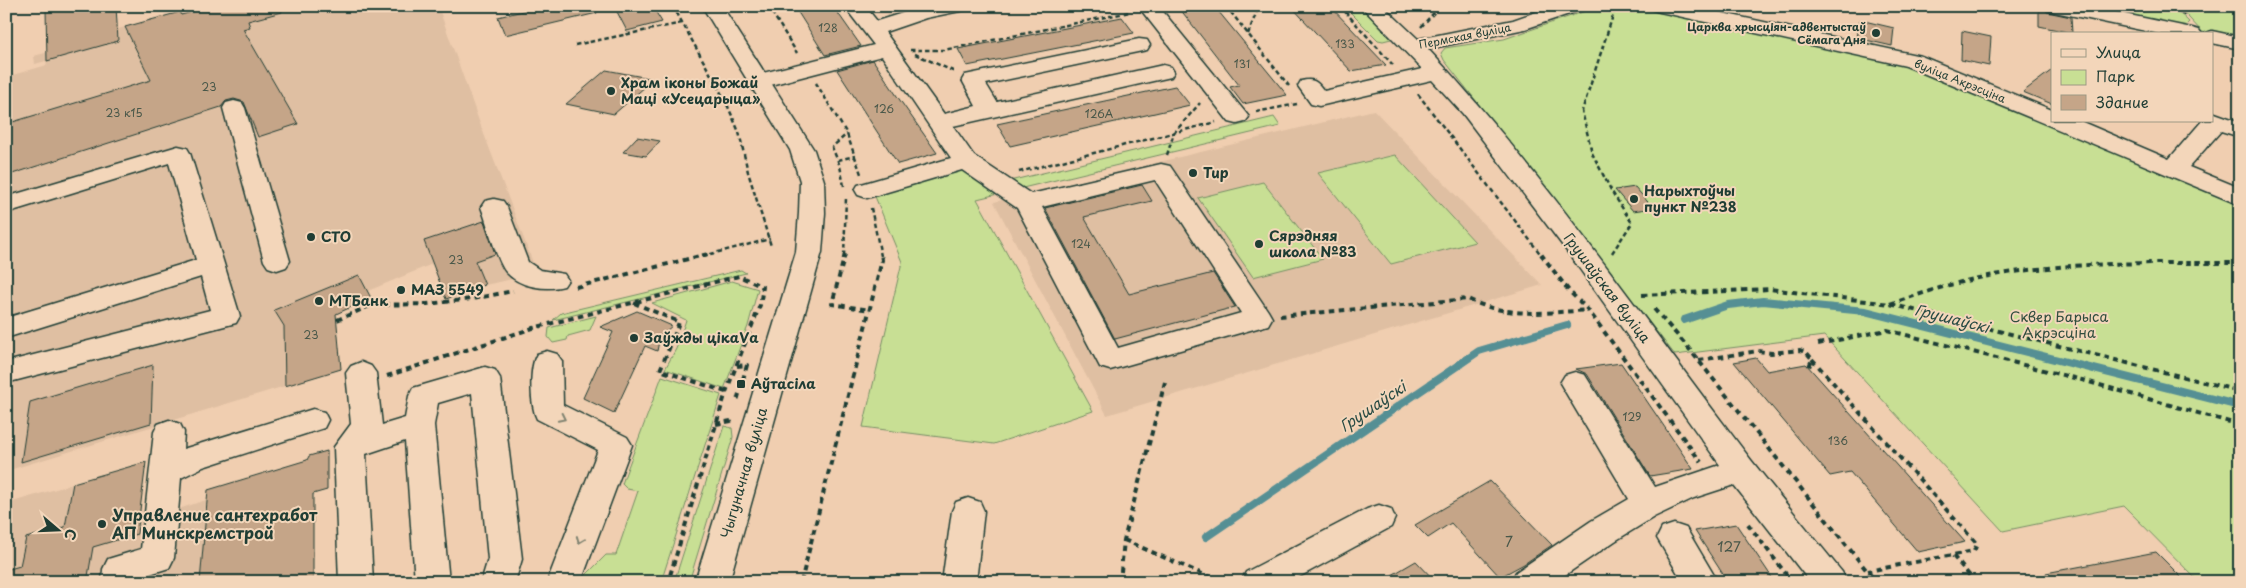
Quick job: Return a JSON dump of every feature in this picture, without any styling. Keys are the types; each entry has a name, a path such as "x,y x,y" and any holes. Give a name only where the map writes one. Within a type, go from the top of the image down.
{"street":[{"name":"Чыгуначная вуліца","path":"712,6 802,150 812,181 809,252 712,582"},
{"path":"854,6 873,29 940,122 965,161 1027,203 1110,360 1258,318 1161,171 1027,203"},
{"path":"873,29 920,10 958,6"},
{"name":"Грушаўская вуліца","path":"1371,6 1423,33 1437,72 1468,105 1513,162 1728,475 1830,582"},
{"name":"Пермская вуліца","path":"1423,33 1518,25 1574,6"},
{"name":"вуліца Акрэсціна","path":"1660,6 1913,61 2051,118"},
{"path":"2055,6 2182,32"},
{"path":"1150,7 1237,117"},
{"path":"2214,37 2240,42"},
{"path":"990,110 973,80 1139,44"},
{"path":"759,81 887,48"},
{"path":"1078,58 1096,87"},
{"path":"940,122 1163,72"},
{"path":"1310,96 1437,72"},
{"path":"234,108 277,261"},
{"path":"2215,120 2240,130"},
{"path":"2062,122 2240,197"},
{"path":"2174,168 2213,122"},
{"path":"6,205 178,153 226,316 6,373"},
{"path":"866,190 965,161"},
{"path":"494,207 516,267 534,278 554,280"},
{"path":"6,328 211,265"},
{"path":"547,361 548,411 616,445 564,582"},
{"path":"356,582 350,448 367,426 362,378"},
{"path":"432,582 419,425 424,396 485,378 505,559 498,582"},
{"path":"1575,382 1649,505"},
{"path":"165,472 192,458 313,420"},
{"path":"350,448 419,425"},
{"path":"119,582 120,569 156,558 169,432"},
{"path":"1528,582 1610,527 1649,505 1682,489 1728,475"},
{"path":"958,582 968,511"},
{"path":"1258,582 1379,518"},
{"path":"1674,538 1701,582"}],"path":[{"path":"673,6 739,132 748,172 770,246"},
{"path":"768,6 847,134 866,190 882,260 801,582"},
{"path":"993,179 1237,117 1310,96 1248,34 1226,6"},
{"path":"1248,34 1259,6"},
{"path":"1340,6 1406,79 1570,291 1728,475"},
{"path":"1423,33 1440,6"},
{"path":"1612,252 1632,223 1612,192 1592,153 1582,111 1616,6"},
{"path":"973,80 907,50 944,50 1150,7"},
{"path":"575,45 683,22"},
{"path":"1161,171 1174,133 1201,104 1195,97"},
{"path":"847,134 832,147 838,160 846,196 846,249 832,304 870,310"},
{"path":"838,160 855,156"},
{"path":"1607,247 1616,260"},
{"path":"1890,304 1952,284 2070,266 2115,262 2240,263"},
{"path":"362,378 533,328 740,276 763,287 760,305 726,392 668,582"},
{"path":"1637,288 1698,360 1876,582"},
{"path":"1642,295 1770,289 1890,304 2240,391"},
{"path":"1278,317 1286,314 1468,298 1477,304 1511,314 1588,310"},
{"path":"634,303 679,322 660,370 726,392"},
{"path":"1818,344 1887,330 2082,380 2240,425"},
{"path":"660,336 673,339"},
{"path":"1698,360 1758,351 1771,353 1800,350 1807,353 1977,544 1974,551 1868,571"},
{"path":"1809,367 1812,359"},
{"path":"736,403 747,365 737,366"},
{"path":"1120,582 1124,540 1165,382"},
{"path":"716,424 731,421 733,412"},
{"path":"1744,519 1792,582"},
{"path":"1124,540 1221,582"},
{"path":"1953,556 1975,582"}],"shaded area":[{"path":"246,6 438,6 535,268 517,278 485,285 446,299 432,264 368,291 371,298 336,314 341,369 6,471 6,77 47,65 46,61 35,64 34,56 104,37 103,33 180,12 181,15"},
{"name":"Сярэдняя школа №83","path":"1374,110 1542,285 1107,415 994,202"},
{"path":"327,451 327,490 313,494 313,582 6,582 6,504 146,462 139,522 206,500 208,490 307,460 309,456"}],"green space":[{"path":"1344,6 1360,6 1391,39 1378,40"},
{"name":"Сквер Барыса Акрэсціна","path":"1600,6 1652,6 1909,63 2240,206 2240,582 2199,582 2124,506 2003,531 1824,336 1675,355 1444,60 1441,53 1445,48 1504,39"},
{"path":"2113,6 2172,6 2189,22 2184,27 2114,14"},
{"path":"2178,6 2240,6 2240,39 2214,34 2214,32 2202,32"},
{"path":"1274,117 1280,126 977,199 1093,411 994,444 863,427 902,262 874,194 965,170 993,185"},
{"path":"1395,155 1475,242 1391,264 1318,173"},
{"path":"1263,182 1323,259 1253,277 1198,198"},
{"path":"741,270 746,273 553,320 561,313"},
{"path":"732,281 758,289 748,326 724,389 665,369 676,349 686,320 652,303"},
{"path":"596,316 590,330 568,336 567,340 553,343 548,337 549,328"},
{"path":"662,376 721,395 661,582 584,582 585,576 606,555 616,555 638,491 627,489 622,484"},
{"path":"724,426 732,428 733,437 689,582 674,582"}],"building":[{"path":"58,6 116,6 118,41 47,61 46,9"},
{"path":"214,6 281,6 282,12 248,21 250,27 243,29 298,124 258,137 244,102 234,99 226,101 221,107 6,176 6,124 151,80 125,27 180,12 181,15"},
{"path":"543,6 596,6 597,13 505,35 498,17"},
{"path":"614,6 652,6 662,22 627,31"},
{"path":"794,6 833,6 861,46 825,55"},
{"path":"1195,6 1214,6 1287,95 1243,104 1230,87 1239,85 1180,9"},
{"path":"1291,6 1330,6 1386,65 1351,71"},
{"path":"2039,6 2043,6 2047,12 2071,17 2072,32 2067,32 2039,26"},
{"path":"1122,17 1134,33 967,66 958,49"},
{"name":"Царква хрысціян-адвентыстаў Сёмага Дня","path":"1860,20 1894,28 1892,46 1857,38"},
{"path":"1962,31 1991,37 1989,66 1961,60"},
{"path":"873,60 937,153 898,164 837,70"},
{"path":"606,70 654,79 614,114 566,104"},
{"path":"2051,71 2051,104 2023,92"},
{"path":"1175,86 1190,105 1010,146 997,124"},
{"path":"637,137 660,141 646,156 623,152"},
{"path":"1142,185 1152,201 1084,217 1129,294 1213,273 1235,307 1115,339 1045,208"},
{"name":"Нарыхтоўчы пункт №238","path":"1635,187 1653,208 1633,211 1615,190"},
{"path":"484,221 495,254 475,261 485,285 446,299 424,241"},
{"path":"359,275 371,298 336,314 341,369 285,386 284,326 274,310"},
{"path":"637,311 672,326 660,336 657,351 645,346 614,413 583,398 613,332 600,327"},
{"path":"1756,358 1767,371 1806,364 1965,542 1918,552 1850,472 1830,476 1734,362"},
{"path":"1621,363 1693,469 1650,476 1587,374 1576,369"},
{"path":"153,365 151,423 21,462 30,402"},
{"path":"327,451 327,490 313,494 313,582 200,582 208,490 307,460 309,456"},
{"name":"Управление сантехработ АП Минскремстрой","path":"146,462 137,534 93,547 87,582 6,582 6,570 20,566 26,538 65,527 73,483"},
{"path":"1490,481 1552,545 1524,564 1500,577 1451,523 1428,538 1415,525"},
{"path":"1736,524 1775,582 1728,582 1695,531"},
{"path":"2156,552 2186,582 2047,582 2046,573"},
{"path":"1416,561 1436,582 1380,582"}],"waterway":[{"name":"Грушаўскі","path":"1684,320 1728,305 1763,301 1865,311 2240,406"},
{"name":"Грушаўскі","path":"1206,537 1479,351 1567,325"}],"place":[{"name":"Царква хрысціян-адвентыстаў Сёмага Дня","path":"1876,33"},
{"name":"Храм іконы Божай Маці «Усецарыца»","path":"611,91"},
{"name":"Тир","path":"1193,173"},
{"name":"Нарыхтоўчы пункт №238","path":"1634,199"},
{"name":"СТО","path":"311,237"},
{"name":"Сярэдняя школа №83","path":"1259,244"},
{"name":"МАЗ 5549","path":"401,290"},
{"name":"МТБанк","path":"319,301"},
{"name":"Заўжды цікаVа","path":"634,338"},
{"name":"Аўтасіла","path":"741,384"},
{"name":"Управление сантехработ АП Минскремстрой","path":"102,524"}]}
